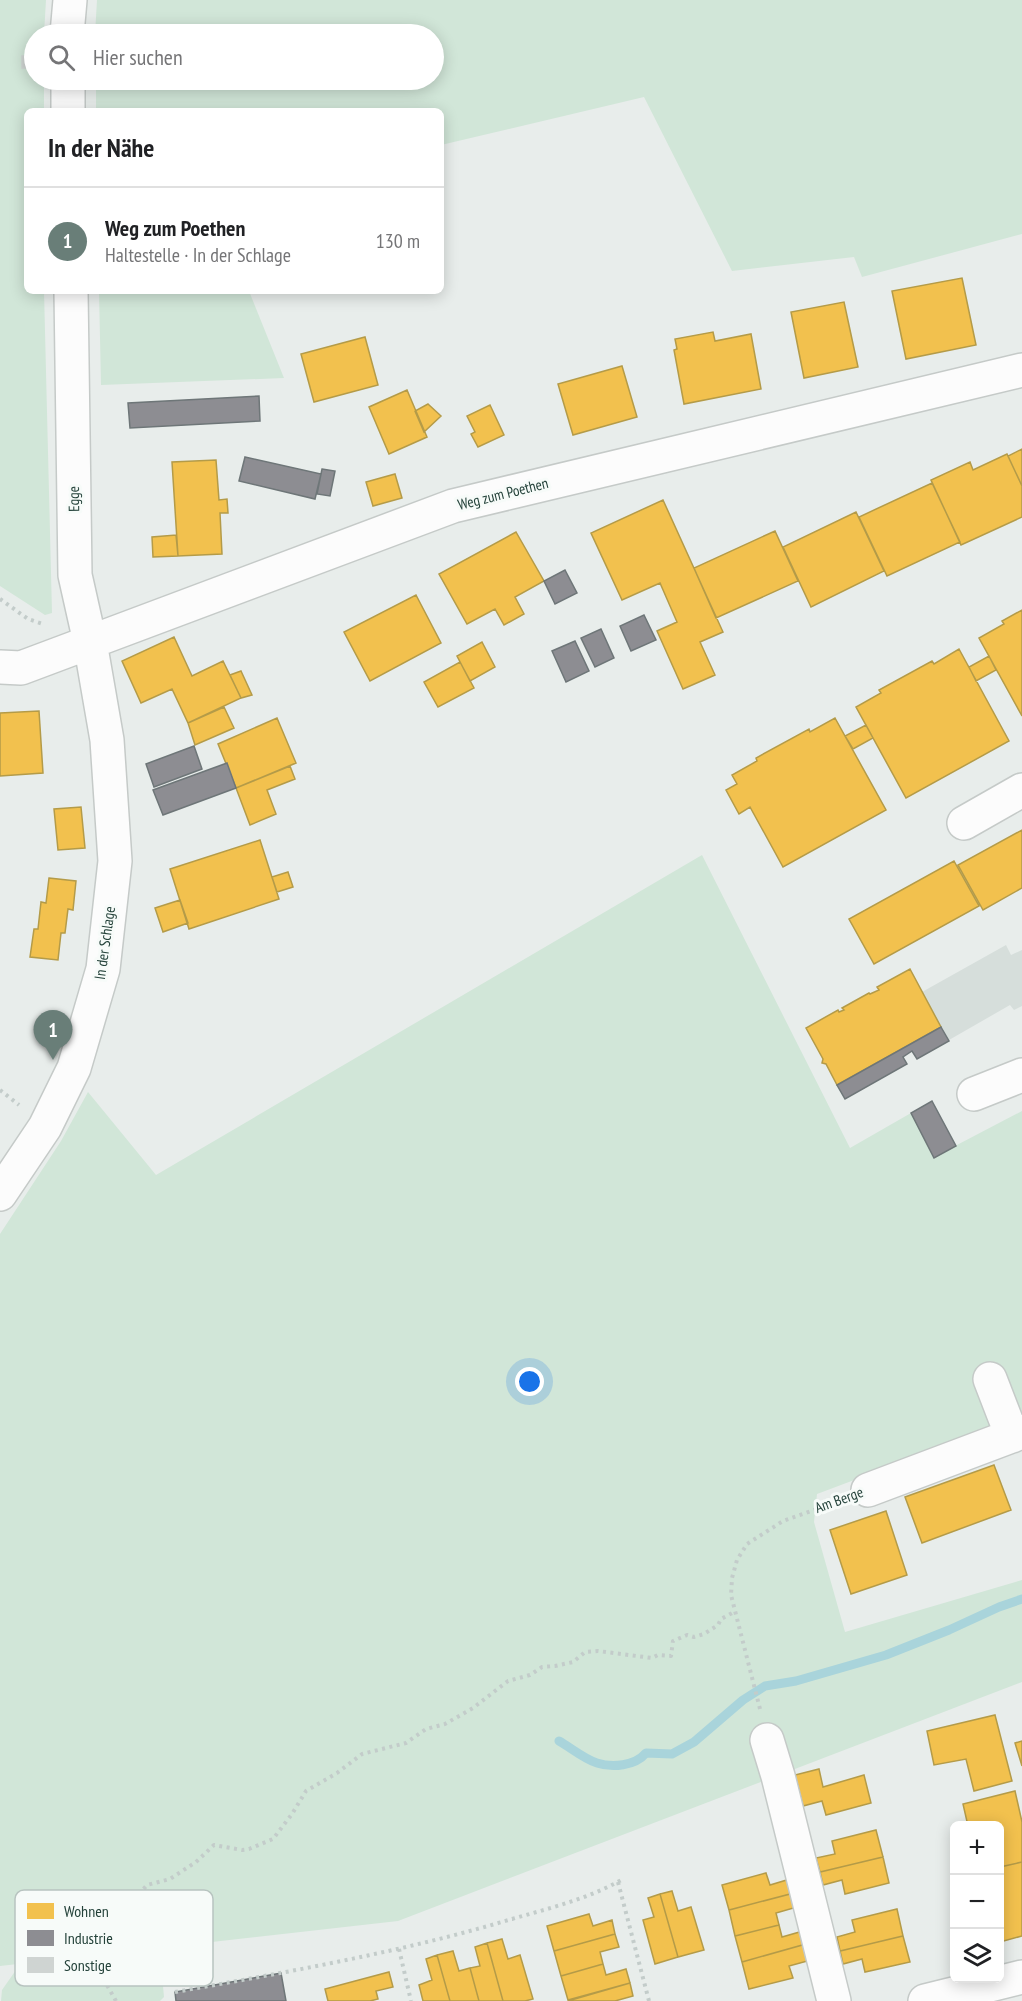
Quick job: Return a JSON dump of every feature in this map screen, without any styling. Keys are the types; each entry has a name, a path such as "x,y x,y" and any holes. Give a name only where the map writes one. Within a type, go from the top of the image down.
{"street":[{"path":"68,24 70,0"},
{"path":"68,90 68,108"},
{"name":"Egge","path":"71,294 75,575 101,705"},
{"name":"Weg zum Poethen","path":"0,667 21,668 453,506 1022,370"},
{"name":"In der Schlage","path":"0,1194 45,1127 74,1068 104,969 115,861 107,740 101,705"},
{"path":"963,823 1022,790"},
{"path":"974,1094 1022,1075"},
{"path":"990,1379 1017,1434"},
{"name":"Am Berge","path":"868,1490 1017,1434"},
{"path":"767,1740 834,2001"},
{"path":"925,2001 1022,1977"}],"path":[{"path":"0,599 28,619"},
{"path":"0,1090 7,1094"},
{"name":"Am Berge","path":"767,1740 731,1595 732,1578 737,1560 747,1544 783,1521 868,1490"},
{"path":"143,1890 147,1885 171,1879 196,1862 214,1845 242,1850 273,1839 306,1791 337,1773 362,1754 398,1746 426,1729 445,1724 478,1704 508,1681 530,1675 542,1667 573,1662 585,1652 616,1652 652,1658 658,1655 671,1656 673,1641 687,1635 694,1637 705,1634 718,1625 721,1619 734,1612"},
{"path":"213,1985 307,1969 485,1927 579,1899 623,1879"},
{"path":"618,1882 649,2001"},
{"path":"399,1949 411,2001"},
{"path":"108,1986 116,2001"},
{"path":"175,1992 209,1986"}],"shaded area":[{"path":"1006,945 1011,955 1022,950 1022,1006 1014,1010 1010,1005 949,1040 922,992"}],"green space":[{"path":"0,0 46,0 45,24 24,24 24,90 44,90 44,108 24,108 24,294 44,294 52,613 45,615 0,586"},
{"path":"97,0 1022,0 1022,234 862,277 854,257 732,271 644,97 444,144 444,108 96,108 96,90 444,90 444,24 96,24"},
{"path":"99,294 250,294 284,378 101,385"},
{"path":"702,855 850,1148 911,1113 934,1157 1022,1111 1022,1417 817,1494 814,1522 845,1632 1022,1580 1022,1682 398,1921 213,1942 213,1890 15,1890 15,1964 0,1966 0,1234 61,1141 88,1092 156,1175"},
{"path":"15,1971 15,1986 163,1986 164,1997 160,2001 1,2001 2,1990"}],"building: Wohnen":[{"path":"962,278 976,345 906,359 892,291"},
{"path":"844,302 858,367 804,378 791,312"},
{"path":"713,332 715,341 751,334 761,389 684,404 674,350 677,349 675,339"},
{"path":"365,337 378,385 314,402 301,354"},
{"path":"622,366 637,417 573,435 558,384"},
{"path":"407,390 427,437 389,454 369,407"},
{"path":"428,404 441,416 424,432 415,411"},
{"path":"490,405 504,435 478,447 471,434 475,432 467,416"},
{"path":"1022,449 1022,486 1008,456"},
{"path":"1007,454 1022,486 1022,517 961,545 931,480 970,462 973,470"},
{"path":"216,460 219,500 227,499 228,513 220,513 222,554 178,556 172,462"},
{"path":"395,474 402,498 373,506 366,482"},
{"path":"932,483 960,542 887,576 859,517"},
{"path":"663,500 723,632 700,642 715,675 683,689 657,631 677,622 660,583 622,600 591,533"},
{"path":"856,512 884,571 811,607 783,547"},
{"path":"775,531 798,581 716,618 694,568"},
{"path":"516,532 544,581 515,597 524,614 504,625 495,609 467,624 439,574"},
{"path":"176,535 178,556 153,557 152,537"},
{"path":"416,595 441,643 370,681 344,632"},
{"path":"1022,610 1022,716 979,638 1004,624 1002,621"},
{"path":"174,637 192,676 223,661 241,698 188,723 172,689 141,703 122,661"},
{"path":"482,642 495,667 470,681 457,656"},
{"path":"959,649 1009,741 906,798 856,707 881,693 879,690 932,661 934,664"},
{"path":"989,656 996,670 976,681 969,667"},
{"path":"460,662 474,688 438,707 424,682"},
{"path":"241,671 252,695 241,698 230,675"},
{"path":"224,707 234,728 195,745 188,723"},
{"path":"39,711 43,773 0,776 0,713"},
{"path":"277,718 296,763 236,788 218,744"},
{"path":"835,718 886,810 783,867 750,807 739,814 726,790 737,784 732,775 757,761 756,758 809,729 810,732"},
{"path":"866,725 873,738 853,749 845,736"},
{"path":"290,766 295,779 267,790 276,814 250,825 236,788"},
{"path":"81,807 85,848 58,850 54,809"},
{"path":"1022,830 1022,888 983,910 958,865"},
{"path":"260,840 279,899 189,929 170,869"},
{"path":"954,861 979,906 874,964 849,919"},
{"path":"288,872 293,887 277,892 272,877"},
{"path":"49,878 76,881 73,910 68,909 65,933 61,933 58,960 30,957 34,929 38,929 41,902 46,903"},
{"path":"180,900 188,923 163,932 155,908"},
{"path":"910,969 941,1027 837,1085 826,1064 822,1063 823,1059 806,1028 838,1010 839,1012 844,1010 842,1008 879,990 877,987"},
{"path":"994,1465 1011,1510 922,1543 905,1497"},
{"path":"886,1511 907,1575 851,1594 830,1530"},
{"path":"995,1715 1012,1781 974,1791 966,1759 934,1765 927,1731"},
{"path":"1022,1741 1022,1766 1015,1743"},
{"path":"819,1769 823,1787 864,1775 871,1803 826,1815 822,1801 803,1806 795,1775"},
{"path":"1015,1791 1022,1822 1022,1862 1004,1866 1004,1821 967,1821 963,1804"},
{"path":"876,1830 883,1857 820,1872 816,1858 835,1854 832,1841"},
{"path":"883,1857 889,1883 845,1894 842,1880 823,1885 820,1872"},
{"path":"1022,1862 1022,1936 1004,1941 1004,1875 1004,1866"},
{"path":"766,1873 770,1885 790,1879 794,1893 729,1910 722,1885"},
{"path":"672,1891 678,1911 691,1907 704,1950 678,1957 660,1894"},
{"path":"794,1893 797,1907 776,1913 779,1925 735,1936 729,1910"},
{"path":"660,1894 678,1957 655,1964 643,1920 654,1917 648,1898"},
{"path":"897,1909 903,1936 840,1951 837,1937 855,1932 852,1920"},
{"path":"589,1914 593,1926 612,1920 615,1934 554,1951 547,1926"},
{"path":"779,1925 782,1937 803,1931 806,1944 742,1962 735,1936"},
{"path":"615,1934 619,1947 600,1952 603,1964 561,1976 554,1951"},
{"path":"903,1936 910,1962 865,1972 862,1959 843,1964 840,1951"},
{"path":"502,1939 508,1959 520,1955 533,1999 503,2001 487,1943"},
{"path":"487,1943 503,2001 479,2001 470,1968 480,1966 475,1947"},
{"path":"806,1944 811,1960 789,1966 793,1978 749,1989 742,1962"},
{"path":"453,1951 459,1971 470,1968 479,2001 450,2001 437,1955"},
{"path":"437,1955 450,2001 423,2001 419,1985 432,1980 426,1959"},
{"path":"603,1964 606,1975 626,1969 630,1983 568,2000 561,1976"},
{"path":"389,1972 393,1987 376,1991 378,1999 328,2001 325,1989"},
{"path":"630,1983 633,1996 615,2001 568,2001"}],"building: Industrie":[{"path":"259,396 260,421 130,428 128,403"},
{"path":"245,457 321,474 315,499 239,481"},
{"path":"322,469 335,471 330,496 317,494"},
{"path":"565,570 577,593 555,604 544,581"},
{"path":"644,615 656,640 631,651 620,626"},
{"path":"601,629 614,658 595,667 581,638"},
{"path":"575,641 589,671 566,682 552,651"},
{"path":"194,746 202,769 154,787 146,764"},
{"path":"227,763 236,788 163,815 153,790"},
{"path":"941,1027 949,1041 917,1059 912,1051 903,1057 907,1064 845,1099 837,1085"},
{"path":"932,1101 956,1146 934,1158 911,1113"},
{"path":"281,1973 286,2001 176,2001 175,1992"}],"building: Sonstige":[{"path":"22,56 24,56 24,68 22,68"}],"waterway":[{"path":"559,1741 582,1756 603,1765 623,1765 636,1761 646,1753 672,1754 694,1742 743,1700 765,1686 796,1681 886,1655 1022,1599"}],"place":[{"name":"Weg zum Poethen","path":"53,1060"}]}
